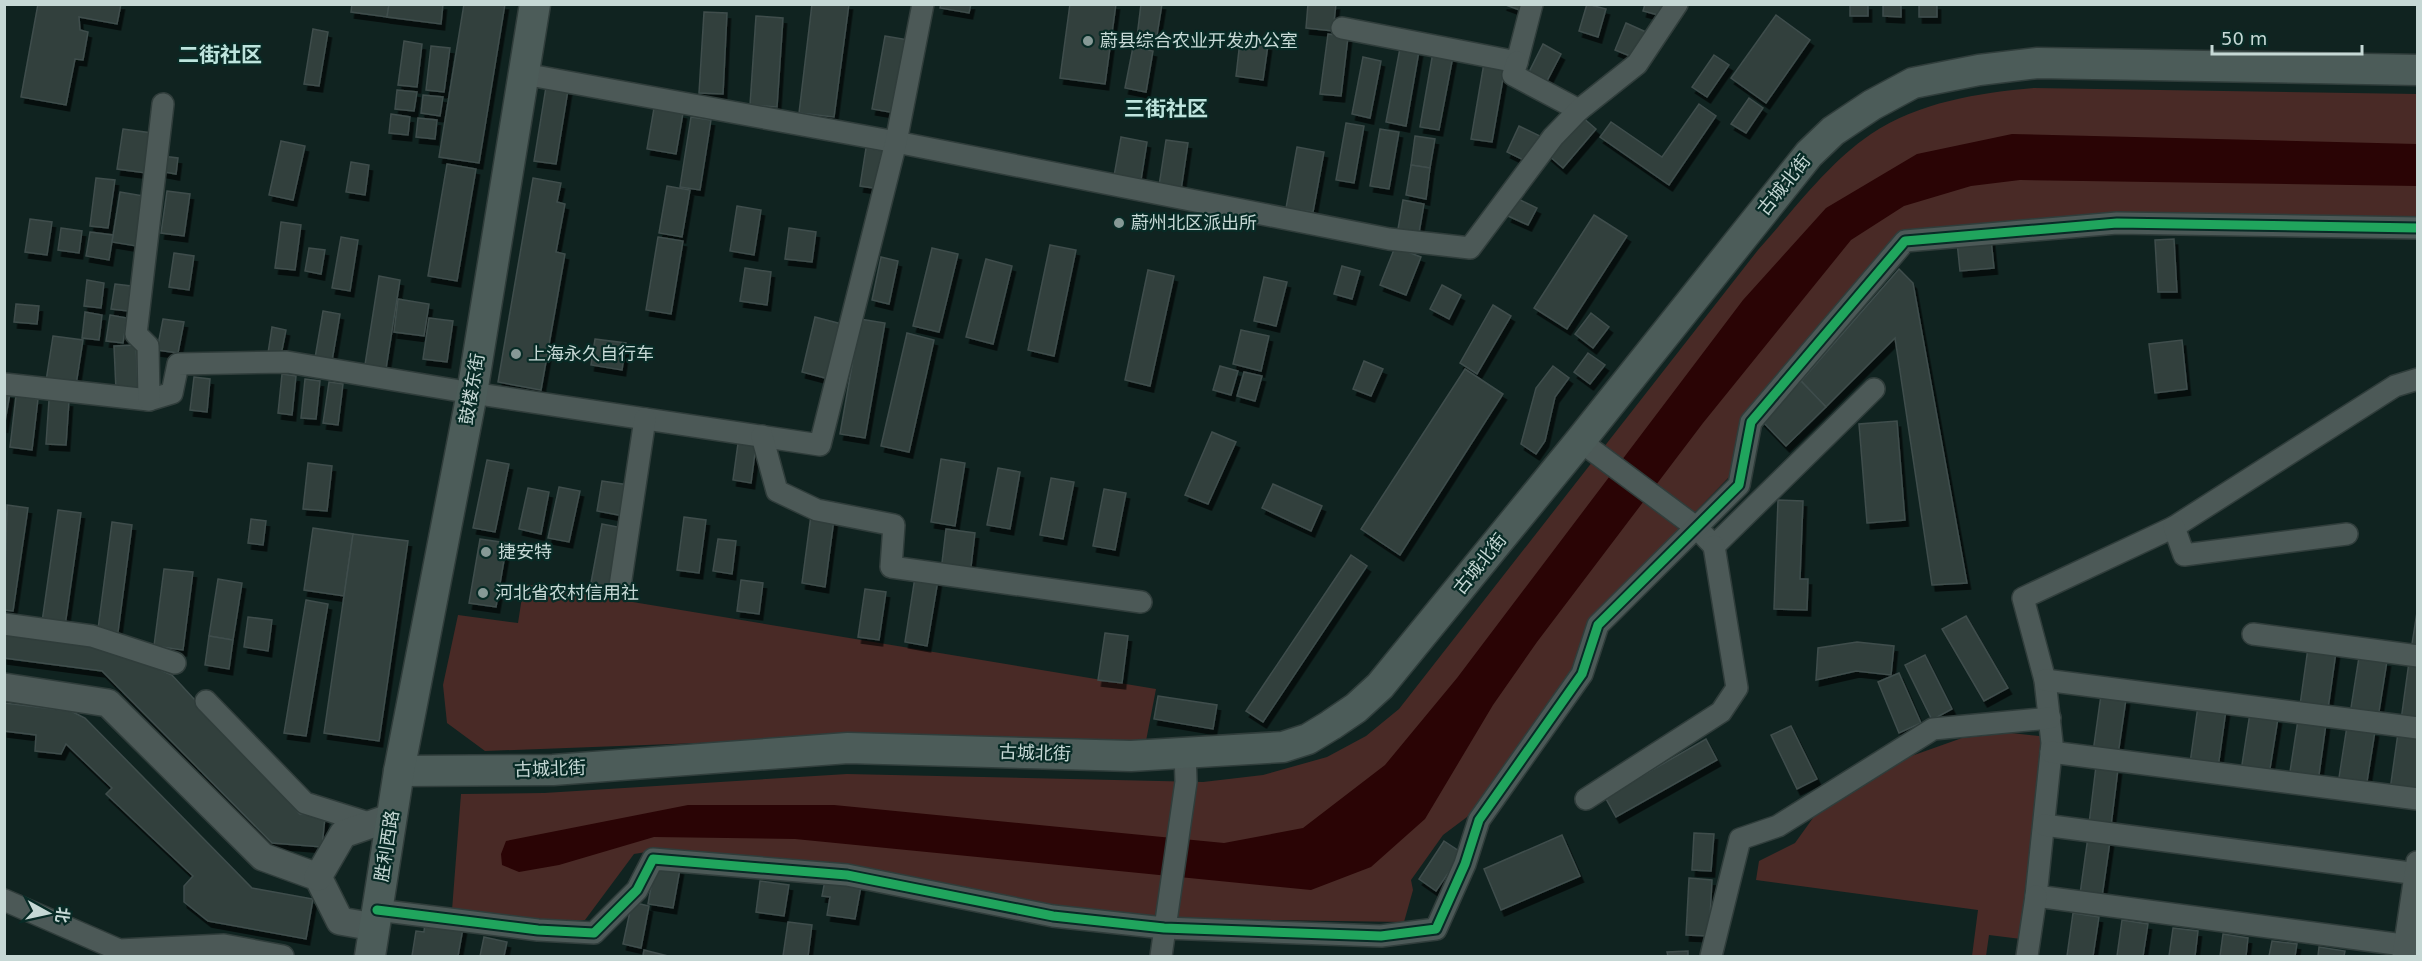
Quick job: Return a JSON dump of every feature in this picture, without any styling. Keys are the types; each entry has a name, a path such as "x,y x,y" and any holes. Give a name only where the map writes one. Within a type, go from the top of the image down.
{"main road":[{"name":"鼓楼东街","path":"399,771 472,393 535,4"},
{"name":"古城北街","path":"399,771 553,770 848,748 1131,756 1185,768 1282,747 1308,739 1356,708 1380,686 1591,449 1809,154 1833,131 1872,105 1913,84 1979,69 2038,63 2418,70"},
{"name":"胜利西路","path":"370,957 376,919 382,820 399,771"}],"street":[{"path":"4,384 149,400 172,393 178,364 287,362 472,393 820,445 896,142 923,4"},
{"path":"1532,4 1513,75 1580,110"},
{"path":"524,74 896,142 1389,239 1470,248 1553,137 1580,110 1637,64 1677,4"},
{"path":"1342,28 1517,62"},
{"path":"149,400 148,346 136,334 163,104"},
{"path":"4,687 108,703 263,857 318,878 340,921 376,919 594,933 637,890 653,859 847,875 1053,916 1381,936 1436,929 1466,864 1479,820 1582,674 1599,625 1692,524 1739,485 1751,422 1905,241 2118,223 2418,228"},
{"path":"2027,957 2052,752 2045,680 2023,598 2174,527 2395,386 2418,379"},
{"path":"1714,546 1874,389"},
{"path":"620,586 645,419"},
{"path":"762,436 777,491 817,510 894,525 891,567 1141,602"},
{"path":"1586,799 1721,712 1737,688 1714,546 1692,524 1591,449"},
{"path":"2174,527 2184,555 2347,534"},
{"path":"4,624 92,636 175,663"},
{"path":"2253,634 2418,656"},
{"path":"2045,680 2418,728"},
{"path":"206,701 305,803 382,820"},
{"path":"1710,957 1740,839 1778,826 1934,729 2050,718"},
{"path":"2052,752 2418,799"},
{"path":"1161,957 1185,768"},
{"path":"318,878 343,834 382,820"},
{"path":"2036,896 2408,950 2417,869 2043,825"},
{"path":"5,905 119,950 224,945 283,957"}],"shaded area":[{"path":"2034,88 2417,94 2417,223 2202,213 2061,219 1899,233 1736,456 1729,477 1603,608 1572,674 1467,817 1443,835 1411,880 1413,890 1404,922 1214,919 1072,912 659,850 634,854 585,920 539,925 452,910 461,794 544,793 847,774 1203,782 1263,775 1327,757 1366,736 1399,709 1758,250 1840,159 1871,134 1909,114 1970,96"},
{"path":"2012,134 2417,144 2417,186 2020,180 1971,186 1904,206 1851,240 1703,423 1537,642 1493,705 1425,819 1371,867 1311,890 795,839 654,837 559,865 519,872 502,865 501,854 506,841 688,805 834,805 1224,843 1303,828 1385,765 1457,678 1743,300 1826,208 1917,154"},
{"path":"524,584 1156,689 1146,741 857,737 485,751 447,723 443,685 458,615 518,623"},
{"path":"2011,733 2048,737 2021,939 1989,935 1986,956 1972,956 1978,910 1756,880 1759,861 1795,843 1818,811 1889,764 1962,738"}],"building":[{"path":"38,4 121,4 117,24 79,17 80,30 88,32 83,60 75,59 66,105 21,97"},
{"path":"352,4 389,4 387,17 351,12"},
{"path":"389,4 443,4 441,24 387,17"},
{"path":"464,4 505,4 479,163 439,157"},
{"path":"812,4 849,4 834,117 799,113"},
{"path":"941,4 971,4 969,13 940,8"},
{"name":"蔚县综合农业开发办公室","path":"1070,4 1116,4 1105,84 1060,78"},
{"path":"1141,4 1162,4 1156,41 1137,37"},
{"path":"1308,4 1336,4 1333,31 1306,28"},
{"path":"1503,4 1527,4 1525,12"},
{"path":"1587,4 1606,9 1598,37 1579,31"},
{"path":"1645,4 1665,4 1662,16 1643,11"},
{"path":"1850,4 1868,4 1868,16 1850,16"},
{"path":"1883,4 1901,4 1901,17 1883,16"},
{"path":"1919,4 1937,4 1937,17 1919,17"},
{"path":"704,12 727,13 723,94 699,93"},
{"path":"1776,15 1810,40 1766,103 1731,78"},
{"path":"756,16 783,18 777,107 750,105"},
{"path":"1626,23 1646,32 1635,58 1615,50"},
{"path":"313,29 328,32 319,86 304,84"},
{"path":"1328,34 1348,37 1341,96 1320,94"},
{"path":"885,36 909,40 895,113 872,109"},
{"path":"404,41 422,44 417,87 398,85"},
{"path":"1240,41 1268,45 1263,80 1236,76"},
{"path":"1543,44 1561,54 1547,81 1529,72"},
{"path":"431,46 450,48 444,92 426,90"},
{"path":"1133,47 1153,51 1146,92 1125,88"},
{"path":"1400,48 1419,51 1406,126 1386,122"},
{"path":"1433,52 1453,56 1439,130 1420,127"},
{"path":"1714,55 1729,65 1707,97 1692,87"},
{"path":"1363,57 1381,61 1370,118 1352,114"},
{"path":"1484,63 1505,67 1492,142 1471,139"},
{"path":"546,87 568,90 556,164 534,161"},
{"path":"397,90 417,92 414,111 395,109"},
{"path":"423,95 443,97 440,116 421,113"},
{"path":"1749,98 1763,108 1746,133 1731,124"},
{"path":"1699,104 1716,116 1669,185 1600,137 1611,122 1662,157"},
{"path":"654,108 683,113 676,154 647,149"},
{"path":"391,114 410,117 408,135 389,133"},
{"path":"1581,116 1596,129 1563,168 1548,155"},
{"path":"691,117 711,120 700,190 680,187"},
{"path":"418,118 437,120 435,139 416,137"},
{"path":"1346,123 1364,126 1354,183 1336,180"},
{"path":"1519,126 1540,136 1528,162 1507,152"},
{"path":"123,129 152,133 146,173 117,169"},
{"path":"1380,129 1399,132 1389,189 1370,186"},
{"path":"1415,136 1435,139 1430,168 1411,165"},
{"path":"1121,137 1147,142 1141,180 1114,176"},
{"path":"1166,140 1188,143 1181,190 1159,186"},
{"path":"281,141 305,146 293,200 269,195"},
{"path":"1297,147 1324,152 1313,212 1286,208"},
{"path":"866,148 886,151 880,189 860,186"},
{"path":"162,156 178,158 176,174 159,171"},
{"path":"351,162 369,165 365,195 346,192"},
{"path":"447,164 476,169 457,281 428,276"},
{"path":"1411,165 1430,168 1426,199 1406,195"},
{"path":"96,178 115,180 108,228 90,226"},
{"path":"533,178 561,183 557,202 565,204 556,252 565,254 541,390 498,382"},
{"path":"667,186 690,190 682,237 659,233"},
{"path":"167,191 190,194 184,236 161,233"},
{"path":"120,192 144,196 136,246 112,242"},
{"path":"1516,198 1537,208 1528,225 1508,216"},
{"path":"1403,200 1424,204 1419,233 1398,229"},
{"path":"737,206 761,210 754,255 730,251"},
{"path":"1594,215 1627,236 1567,329 1534,308"},
{"path":"30,219 52,222 47,255 25,252"},
{"path":"281,222 301,225 295,270 275,268"},
{"path":"61,228 82,231 79,253 58,250"},
{"path":"789,228 816,232 812,262 785,259"},
{"path":"90,232 113,235 109,260 86,256"},
{"path":"341,237 358,240 350,291 332,288"},
{"path":"658,237 683,241 671,314 646,310"},
{"path":"1991,239 1994,268 1960,271 1957,242"},
{"path":"2174,239 2177,292 2158,292 2155,240"},
{"path":"1050,245 1076,250 1054,356 1028,350"},
{"path":"1395,247 1421,257 1406,295 1380,285"},
{"path":"309,248 325,250 321,274 305,271"},
{"path":"932,248 958,254 939,332 913,326"},
{"path":"174,253 194,256 189,290 169,287"},
{"path":"881,257 898,261 889,304 872,300"},
{"path":"986,259 1012,266 993,344 966,337"},
{"path":"1342,266 1360,271 1352,299 1334,294"},
{"path":"745,268 771,272 767,305 740,301"},
{"path":"1899,269 1913,283 1967,583 1932,585 1895,338 1826,407 1801,381"},
{"path":"1148,270 1174,276 1150,386 1125,380"},
{"path":"379,276 400,280 385,375 364,371"},
{"path":"1264,277 1287,282 1276,326 1254,321"},
{"path":"87,280 104,283 101,308 84,306"},
{"path":"115,284 131,286 128,311 111,309"},
{"path":"1442,285 1461,295 1449,319 1430,309"},
{"path":"398,299 429,304 424,336 394,332"},
{"path":"16,304 39,306 37,324 14,322"},
{"path":"1493,305 1511,316 1477,374 1460,363"},
{"path":"323,311 340,314 332,361 315,358"},
{"path":"85,312 102,315 99,340 82,338"},
{"path":"1591,313 1609,327 1593,348 1575,334"},
{"path":"110,315 127,318 123,343 106,341"},
{"path":"815,317 842,324 829,379 802,372"},
{"path":"429,318 453,321 447,362 423,359"},
{"path":"163,319 184,322 178,353 157,350"},
{"path":"860,319 885,323 865,438 840,434"},
{"path":"272,327 286,330 281,355 268,353"},
{"path":"1241,330 1269,336 1261,371 1233,364"},
{"path":"907,333 934,340 909,452 881,446"},
{"path":"53,336 83,340 76,385 46,381"},
{"path":"595,339 626,343 622,370 591,365"},
{"path":"2182,340 2187,389 2155,393 2149,344"},
{"path":"136,345 138,389 116,390 114,346"},
{"path":"1588,353 1605,365 1590,384 1574,372"},
{"path":"1364,361 1383,369 1371,396 1353,389"},
{"path":"1220,366 1238,371 1231,395 1213,390"},
{"path":"1553,366 1569,378 1555,397 1545,441 1536,454 1521,444 1536,388"},
{"path":"1465,369 1503,394 1400,555 1361,529"},
{"path":"1244,372 1262,376 1255,401 1237,396"},
{"path":"282,374 296,376 292,415 278,413"},
{"path":"194,377 210,379 207,412 190,410"},
{"path":"305,379 320,381 316,419 301,418"},
{"path":"1801,381 1826,407 1786,446 1761,420"},
{"path":"329,382 343,384 338,425 323,423"},
{"path":"4,392 10,393 4,427"},
{"path":"16,396 38,399 32,450 10,447"},
{"path":"49,400 69,401 66,445 46,444"},
{"path":"1897,421 1905,520 1867,523 1859,424"},
{"path":"1212,432 1236,442 1208,504 1185,495"},
{"path":"739,436 757,438 751,483 733,480"},
{"path":"941,459 965,463 955,526 931,522"},
{"path":"487,460 509,464 495,532 473,528"},
{"path":"308,463 332,466 327,511 303,509"},
{"path":"998,468 1020,472 1010,529 987,525"},
{"path":"1051,478 1074,482 1063,539 1040,535"},
{"path":"602,481 629,485 624,516 597,511"},
{"path":"1273,484 1322,506 1311,531 1262,508"},
{"path":"559,487 580,491 569,542 548,538"},
{"path":"528,488 549,492 541,534 519,529"},
{"path":"1104,489 1126,493 1115,550 1093,546"},
{"path":"1778,500 1803,501 1800,579 1808,579 1807,610 1774,609"},
{"path":"7,505 28,508 13,611 4,610"},
{"path":"58,510 81,513 65,626 42,622"},
{"path":"811,515 834,519 825,587 802,583"},
{"path":"684,517 706,520 699,573 677,570"},
{"path":"251,519 266,521 263,545 248,543"},
{"path":"112,522 132,525 118,632 98,629"},
{"path":"602,524 623,528 611,592 590,588"},
{"path":"313,528 353,534 344,596 304,590"},
{"path":"946,529 975,533 970,575 941,571"},
{"path":"353,534 408,541 379,741 324,733"},
{"path":"480,539 507,543 496,607 469,603"},
{"path":"718,539 736,541 732,574 713,571"},
{"path":"1351,555 1367,566 1263,722 1246,711"},
{"path":"164,569 193,572 183,650 154,646"},
{"path":"915,577 938,580 927,646 905,642"},
{"path":"218,579 242,583 233,640 209,636"},
{"path":"741,580 763,583 759,614 737,611"},
{"path":"865,589 886,592 879,640 858,637"},
{"path":"306,600 328,604 306,736 284,733"},
{"path":"2418,606 2418,651 2411,650"},
{"path":"1966,616 2008,688 1984,701 1942,629"},
{"path":"248,617 272,620 268,651 244,647"},
{"path":"4,629 94,641 172,675 300,814 325,817 322,847 272,843 102,671 4,658"},
{"path":"1105,633 1128,636 1122,683 1098,680"},
{"path":"209,636 233,640 229,669 205,665"},
{"path":"1857,642 1894,646 1891,675 1856,671 1816,680 1818,648"},
{"path":"2308,648 2336,652 2328,709 2300,705"},
{"path":"1925,655 1952,709 1932,720 1905,665"},
{"path":"2359,657 2387,661 2378,718 2350,714"},
{"path":"2409,662 2418,663 2418,722 2401,720"},
{"path":"1899,673 1921,723 1899,733 1878,682"},
{"path":"2101,695 2126,699 2118,755 2093,752"},
{"path":"1158,696 1217,705 1213,729 1154,719"},
{"path":"4,703 71,711 85,718 252,888 313,899 306,939 208,921 184,902 184,886 193,876 106,794 112,788 66,744 61,754 35,751 36,735 4,731"},
{"path":"2198,706 2226,710 2218,768 2190,763"},
{"path":"2250,713 2278,718 2269,775 2241,771"},
{"path":"2298,720 2326,724 2318,782 2289,778"},
{"path":"1791,726 1817,779 1797,789 1771,735"},
{"path":"2347,726 2375,731 2366,788 2338,784"},
{"path":"2398,733 2418,736 2418,795 2390,790"},
{"path":"1706,739 1717,760 1616,817 1605,797"},
{"path":"2096,766 2118,769 2111,826 2089,824"},
{"path":"1694,833 1714,834 1711,871 1692,870"},
{"path":"1562,835 1580,876 1501,910 1484,869"},
{"path":"2088,837 2110,841 2102,897 2080,894"},
{"path":"1444,841 1462,853 1436,891 1419,879"},
{"path":"655,864 680,869 673,908 648,904"},
{"path":"1689,878 1712,880 1709,936 1686,935"},
{"path":"825,880 861,886 855,919 827,915 830,897 822,896"},
{"path":"760,881 789,885 784,916 756,912"},
{"path":"632,902 649,906 641,948 623,944"},
{"path":"2073,913 2099,917 2093,956 2067,956"},
{"path":"2122,920 2148,924 2143,956 2117,956"},
{"path":"425,922 463,928 458,956 412,956 416,931 424,932"},
{"path":"788,922 812,925 808,956 783,956"},
{"path":"2173,928 2198,931 2195,956 2169,956"},
{"path":"2223,934 2248,938 2246,956 2220,956"},
{"path":"484,937 507,942 504,956 480,956"},
{"path":"2272,941 2297,944 2295,956 2269,956"},
{"path":"2319,947 2345,951 2344,956 2318,956"},
{"path":"644,950 668,956 643,956"},
{"path":"1688,951 1688,956 1668,956 1667,952"}],"cycle path":[{"path":"377,910 538,930 594,933 637,890 653,859 847,875 1053,916 1164,928 1381,936 1436,929 1465,864 1479,820 1582,674 1598,625 1739,485 1751,422 1905,241 2117,223 2418,228"}],"place":[{"name":"蔚县综合农业开发办公室","path":"1088,41"},
{"name":"蔚州北区派出所","path":"1119,223"},
{"name":"上海永久自行车","path":"516,354"},
{"name":"捷安特","path":"486,552"},
{"name":"河北省农村信用社","path":"483,593"}],"district":[{"name":"二街社区","path":"220,55"},
{"name":"三街社区","path":"1166,109"}]}
